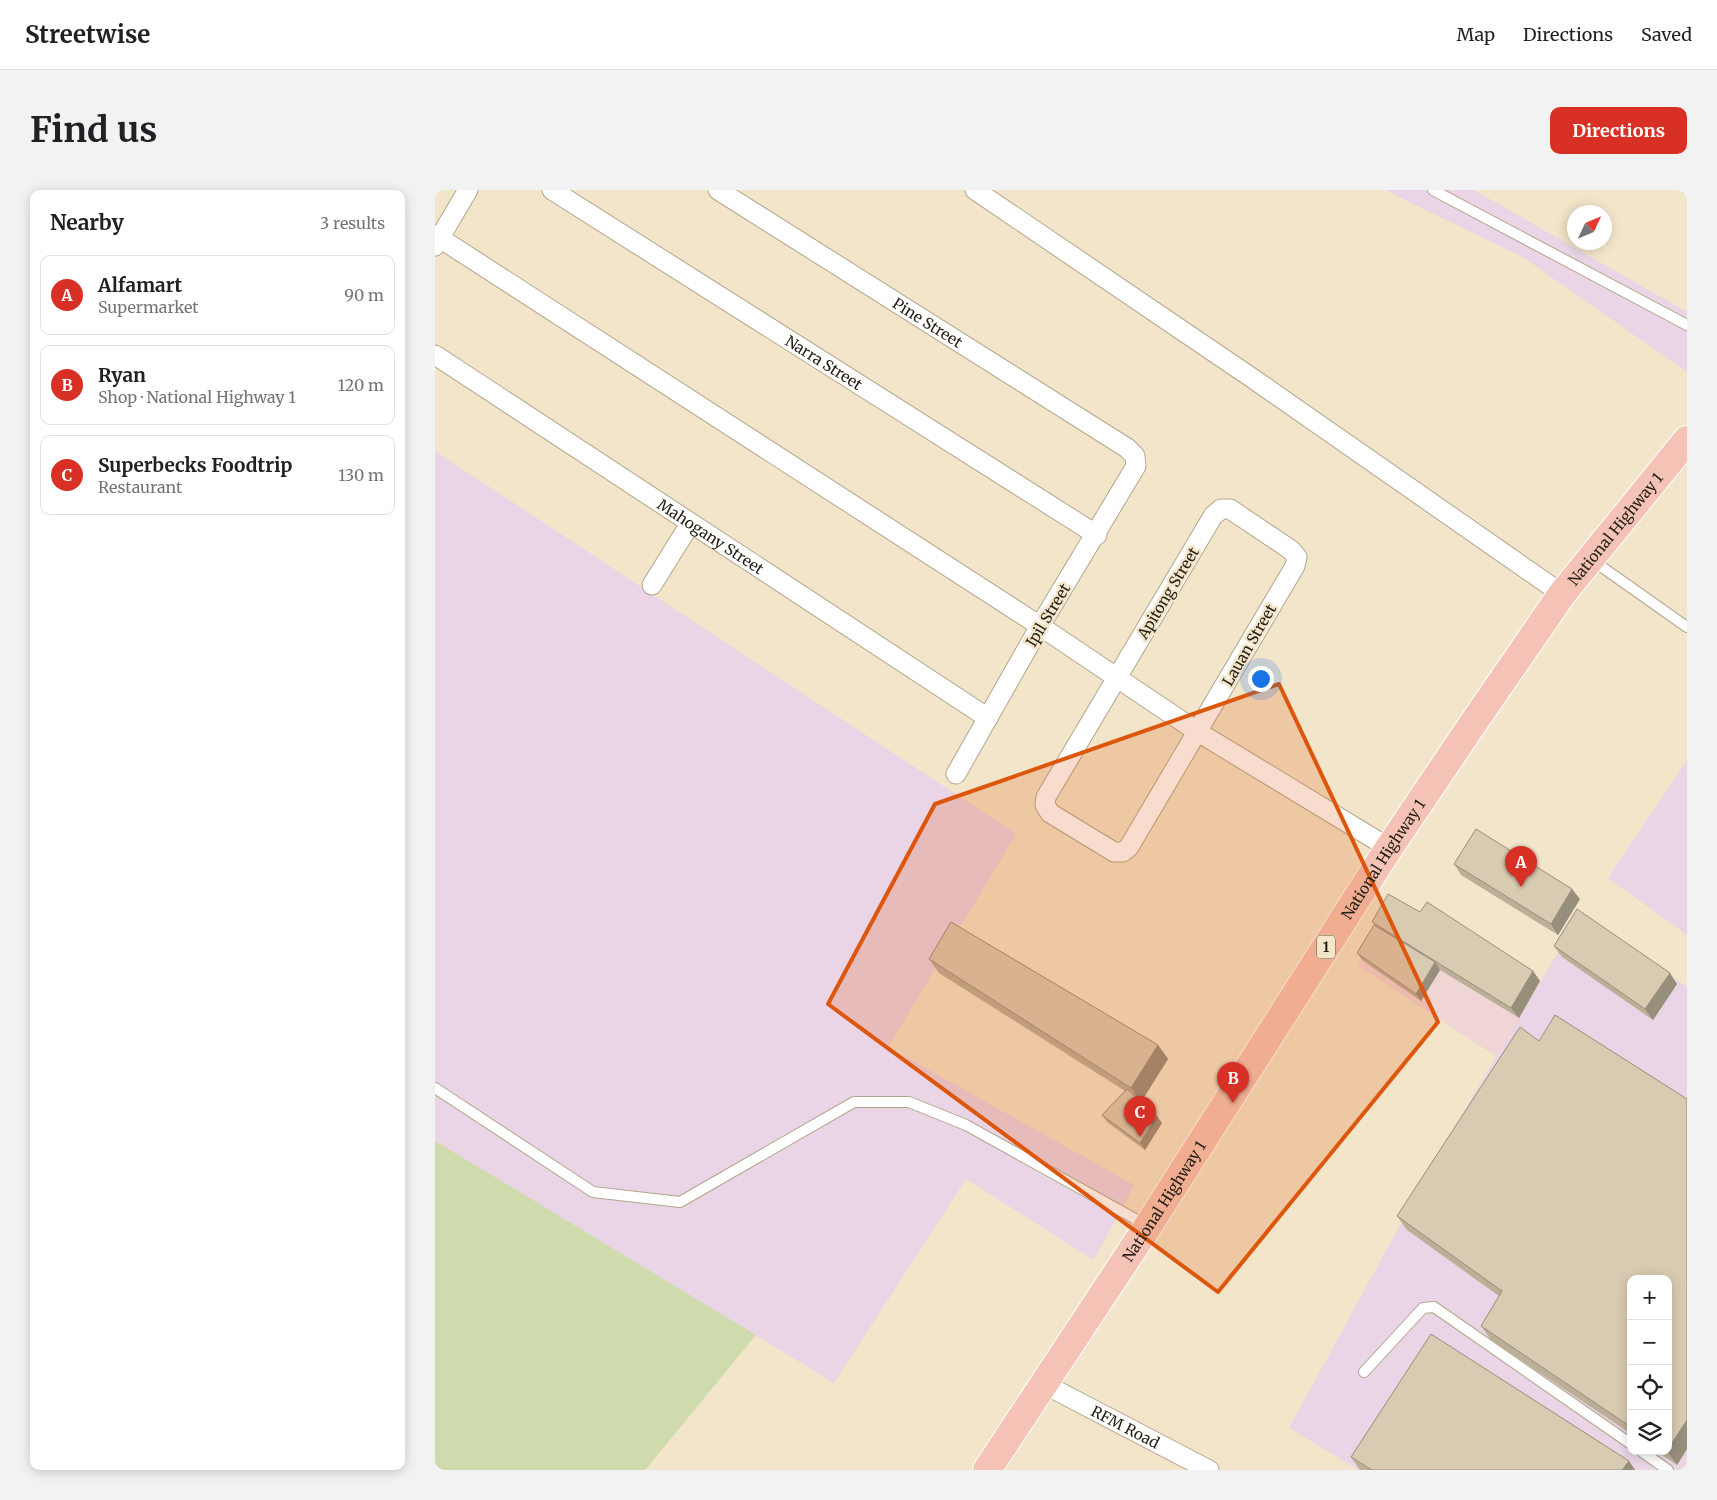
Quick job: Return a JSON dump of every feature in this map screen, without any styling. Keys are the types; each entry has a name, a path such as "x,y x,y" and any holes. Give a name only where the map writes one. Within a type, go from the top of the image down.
{"highway":[{"name":"National Highway 1","path":"987,1470 1148,1226 1389,848 1562,594 1687,440"}],"street":[{"path":"468,190 436,240 1040,626 1198,732 1389,848"},
{"name":"Narra Street","path":"551,190 1097,534"},
{"name":"Pine Street","path":"718,190 1127,448 1135,456"},
{"path":"975,190 1255,380 1562,594"},
{"name":"Mahogany Street","path":"435,355 988,718"},
{"name":"Ipil Street","path":"956,774 1040,626 1097,534 1136,466 1135,456"},
{"name":"Lauan Street","path":"1198,732 1295,566 1297,557 1291,550 1230,509 1221,509"},
{"name":"Apitong Street","path":"1198,732 1129,847 1123,852 1114,852 1050,813 1045,805 1046,797 1213,516 1221,509"},
{"path":"652,585 690,524"},
{"name":"RFM Road","path":"1044,1384 1209,1470"}],"lane":[{"path":"1433,190 1687,325"},
{"path":"1590,559 1687,627"},
{"path":"435,1088 593,1192 680,1202 854,1102 909,1102 966,1125 1148,1226"},
{"path":"1363,1372 1423,1308 1433,1307 1627,1441"},
{"path":"1647,1455 1668,1470"}],"highlighted area":[{"path":"1279,684 1438,1022 1218,1292 828,1004 935,804"}],"shaded area":[{"path":"1385,190 1474,190 1567,243 1567,250 1579,250 1687,312 1687,372 1524,258"},
{"path":"435,451 1016,834 888,1047 1134,1185 1094,1260 966,1179 834,1383 435,1141"},
{"path":"1687,760 1687,935 1608,878"},
{"path":"1397,900 1425,916 1434,913 1541,981 1497,1057 1358,966"},
{"path":"1581,914 1687,987 1687,1470 1359,1470 1289,1428 1441,1150"}],"green space":[{"path":"435,1141 756,1335 645,1470 435,1470"}],"building":[{"path":"1476,829 1572,889 1551,924 1454,864"},
{"path":"1388,894 1420,912 1427,902 1533,971 1511,1008 1372,922"},
{"path":"1577,909 1670,973 1645,1009 1554,946"},
{"path":"951,922 1158,1045 1131,1088 929,959"},
{"path":"1374,925 1435,962 1416,994 1357,953"},
{"path":"1555,1015 1687,1099 1687,1420 1672,1443 1672,1275 1627,1275 1627,1424 1481,1326 1502,1291 1397,1216 1520,1027 1539,1041"},
{"path":"1127,1089 1157,1116 1140,1143 1102,1115"},
{"path":"1431,1334 1629,1461 1622,1470 1372,1470 1351,1457"}],"place":[{"name":"Alfamart","path":"1521,887"},
{"name":"Ryan","path":"1233,1103"},
{"name":"Superbecks Foodtrip","path":"1140,1137"}]}
